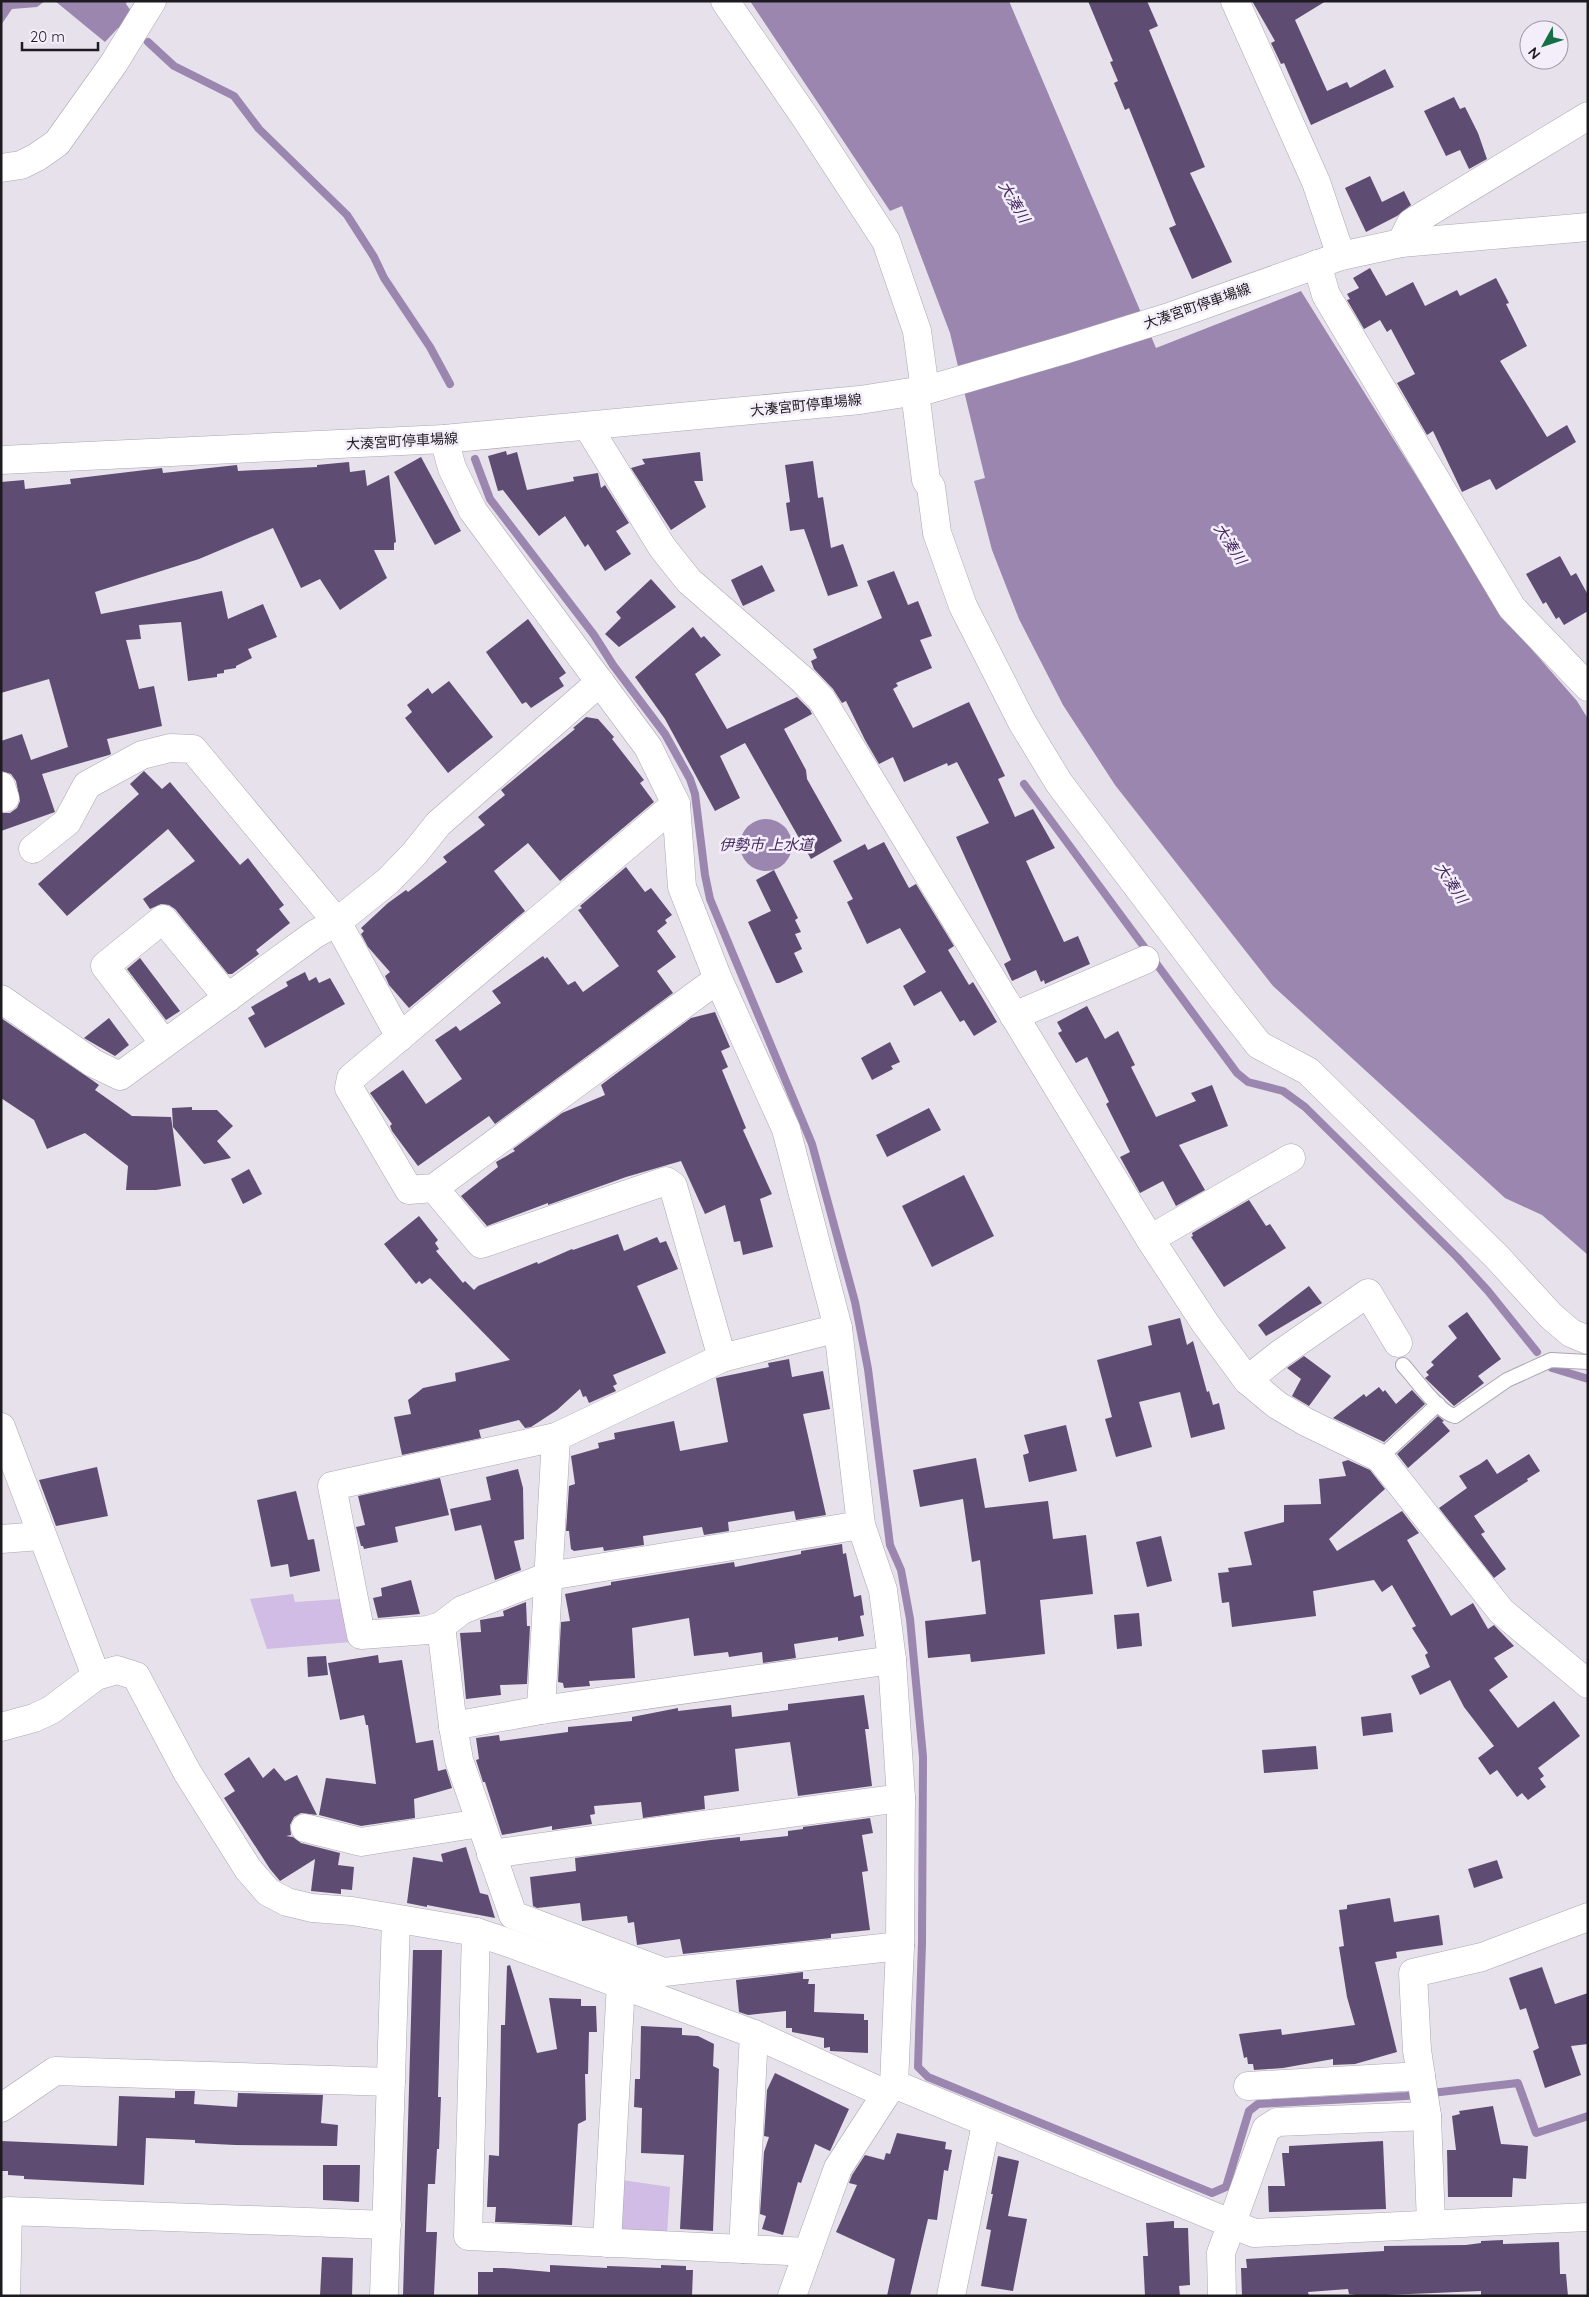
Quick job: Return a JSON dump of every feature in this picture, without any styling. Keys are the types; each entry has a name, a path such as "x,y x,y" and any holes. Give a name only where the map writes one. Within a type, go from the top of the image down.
{"street":[{"path":"1,168 20,165 37,157 56,143 114,62 152,1"},
{"path":"725,1 807,120 886,241 916,331 923,390 926,480 931,487 937,533 960,597 1022,722 1059,783 1259,1046 1308,1071 1497,1257 1551,1316 1571,1333 1588,1340"},
{"path":"1235,1 1302,148 1329,260 1326,295 1512,608 1588,686"},
{"path":"1401,244 1412,223 1588,116"},
{"name":"大湊宮町停車場線","path":"1,460 444,439 860,400 923,390 1172,316 1329,260 1401,244 1588,227"},
{"path":"588,427 662,547 688,581 790,668 822,700 1150,1239 1205,1323 1248,1380 1277,1406 1380,1458 1501,1611 1588,1684"},
{"path":"444,439 452,468 473,511 648,748 676,804 682,887 718,979 786,1129 838,1328 861,1525 884,1590 892,1660 901,1798 900,1946 890,2089 838,2168 792,2296"},
{"path":"1,999 93,1063 120,1076 315,934 337,922 388,881 415,853 438,824 600,682"},
{"path":"33,849 67,822 87,785 142,756 170,748 193,749 337,922 400,1037"},
{"path":"676,804 351,1078 350,1088 409,1190 434,1188 718,979"},
{"path":"164,1043 105,966 163,919 228,998"},
{"path":"1014,1016 1145,960"},
{"path":"1150,1239 1291,1158"},
{"path":"434,1188 481,1244 666,1181 673,1186 722,1358"},
{"path":"1248,1380 1280,1354 1368,1293 1401,1354"},
{"path":"838,1328 722,1358 556,1437 332,1486 360,1635 428,1630 441,1626 462,1610 549,1576 861,1525"},
{"path":"1,1427 96,1676"},
{"path":"541,1710 556,1437"},
{"path":"1,1540 41,1536"},
{"path":"441,1626 459,1760 513,1916 512,1944"},
{"path":"453,1726 541,1710 892,1660"},
{"path":"1,1727 34,1718 51,1710 96,1676 117,1670 136,1676 187,1772 248,1869 268,1892 287,1902 312,1908 352,1911 396,1920 476,1932 512,1944 754,2034 890,2089 986,2124 1254,2233 1588,2217"},
{"path":"491,1854 901,1798"},
{"path":"305,1828 361,1842 480,1823"},
{"path":"513,1916 664,1972 900,1946"},
{"path":"1431,2224 1425,2094 1417,2050 1413,1973 1482,1957 1588,1917"},
{"path":"384,2296 396,1920"},
{"path":"476,1932 468,2236 808,2252"},
{"path":"607,2243 621,1984"},
{"path":"743,2249 754,2034"},
{"path":"1,2108 55,2071 390,2082"},
{"path":"1248,2086 1425,2094"},
{"path":"1222,2296 1221,2253 1230,2223 1266,2129 1277,2122 1425,2094"},
{"path":"951,2296 986,2124"},
{"path":"6,2296 5,2211 387,2225"}],"lane":[{"path":"1401,1354 1438,1404 1446,1413 1455,1416 1507,1380 1551,1360 1588,1362"},
{"path":"1380,1458 1438,1404"}],"shaded area":[{"path":"293,1594 295,1602 341,1599 351,1642 267,1649 250,1599"},
{"path":"622,2180 670,2187 667,2234 619,2234"}],"water":[{"path":"1,1 45,1 37,7 12,9 1,25"},
{"path":"55,1 127,1 126,4 134,15 127,29 118,28 105,42"},
{"name":"大湊川","path":"750,1 1009,1 1156,348 1301,291 1507,621 1577,701 1588,719 1588,1255 1542,1215 1505,1198 1273,986 1115,785 1063,705 1019,619 992,550 974,481 985,478 950,333 902,206 890,211"},
{"name":"伊勢市 上水道","path":"766,819 776,821 784,827 790,835 792,845 790,855 784,863 776,869 766,871 756,869 748,863 742,855 740,845 742,835 748,827 756,821"}],"building":[{"path":"1088,1 1147,1 1158,26 1149,30 1205,167 1190,173 1232,262 1192,279 1169,228 1176,225 1129,108 1125,110 1114,83 1118,81 1110,62 1113,61"},
{"path":"1252,1 1326,1 1295,20 1327,91 1347,82 1350,88 1385,69 1394,87 1311,125 1284,63 1281,64 1271,43 1275,41"},
{"path":"1454,97 1460,109 1465,107 1478,133 1487,159 1469,169 1460,150 1446,156 1424,111"},
{"path":"1370,176 1382,202 1404,191 1411,205 1397,216 1366,232 1345,188"},
{"path":"1370,268 1386,296 1413,282 1425,306 1457,290 1460,296 1496,278 1509,303 1506,304 1527,346 1500,361 1547,437 1567,425 1576,442 1496,490 1490,479 1462,492 1433,431 1427,435 1397,383 1415,374 1391,329 1387,332 1380,320 1364,329 1347,300 1350,299 1347,294 1359,288 1353,278"},
{"path":"506,451 507,455 517,452 527,490 574,481 573,477 598,473 601,488 605,485 629,523 616,531 631,554 605,571 588,544 585,547 565,516 539,536 503,490 498,491 488,456"},
{"path":"700,452 703,481 694,481 706,507 671,530 631,468 645,464 642,459"},
{"path":"421,457 461,531 435,545 394,472"},
{"path":"813,461 818,498 823,497 831,548 843,544 858,586 828,596 804,529 790,531 786,503 790,502 785,465"},
{"path":"349,462 350,472 365,470 367,486 389,475 396,542 394,543 394,550 374,550 387,578 340,610 320,579 301,588 273,528 199,559 95,592 101,614 222,591 228,619 263,604 277,637 248,649 252,658 236,666 236,668 224,670 224,673 217,674 217,677 188,681 181,622 139,625 141,639 126,640 139,689 154,686 162,726 107,739 111,754 42,774 55,812 1,831 1,813 10,813 17,808 20,801 16,781 11,774 1,771 1,741 22,734 31,760 68,747 49,679 1,693 1,482 24,480 25,489 71,484 70,479 162,468 163,473 237,465 238,471 317,467 317,465"},
{"path":"1560,556 1571,576 1576,573 1588,595 1588,611 1564,625 1559,617 1556,619 1546,602 1543,604 1526,574"},
{"path":"762,565 775,591 743,606 731,580"},
{"path":"894,571 908,605 918,601 932,636 920,640 932,668 896,683 898,686 893,689 913,728 969,702 1005,776 998,779 1015,817 1033,809 1055,848 1026,861 1064,942 1078,936 1090,964 1045,984 1044,980 1041,982 1036,970 1012,981 1004,964 1011,960 956,837 989,823 957,762 948,766 947,763 904,782 893,757 879,764 846,701 842,703 833,689 814,669 811,661 817,658 813,649 882,618 867,581"},
{"path":"651,579 676,607 619,647 605,634 621,618 616,612"},
{"path":"528,619 566,673 559,678 564,686 531,708 526,702 522,704 486,652"},
{"path":"693,627 701,638 704,636 721,655 695,674 727,729 797,697 810,710 812,714 784,729 806,770 807,779 842,841 811,859 745,743 720,756 740,798 715,811 665,719 635,677"},
{"path":"449,681 493,737 448,773 405,718 412,712 407,705 428,688 432,694"},
{"path":"586,717 598,719 614,737 612,739 644,780 640,783 654,802 560,881 528,843 494,871 525,911 409,1008 389,985 385,976 390,972 368,947 361,934 364,931 361,928 388,903 406,890 408,892 447,862 443,857 485,825 478,817 505,795 501,790 575,729 573,728"},
{"path":"144,771 162,789 170,782 240,865 248,858 284,905 279,909 290,923 256,950 259,954 232,974 228,974 175,909 169,905 161,904 150,909 143,899 195,861 168,829 67,916 38,884 139,794 130,784"},
{"path":"884,842 909,888 916,884 954,946 948,950 969,985 973,982 997,1022 974,1036 964,1020 960,1022 941,991 914,1006 903,986 926,972 900,928 867,944 847,902 853,899 833,861 865,844 868,850"},
{"path":"626,867 645,892 651,888 672,915 665,920 667,923 657,931 676,957 657,971 673,993 495,1124 489,1116 418,1166 392,1131 390,1126 392,1124 370,1093 403,1070 426,1104 462,1079 435,1040 456,1026 460,1031 501,1003 492,991 543,956 545,959 547,957 568,985 575,981 583,992 619,966 578,910 582,908 580,906"},
{"path":"774,870 798,918 795,920 801,932 795,934 802,949 794,953 803,972 779,983 776,983 748,922 771,911 756,880"},
{"path":"140,958 180,1011 166,1020 127,969"},
{"path":"305,972 309,981 316,977 319,983 330,978 345,1004 265,1048 248,1018 255,1014 251,1007 288,986 286,982"},
{"path":"1087,1006 1105,1039 1118,1031 1135,1065 1131,1067 1156,1117 1196,1101 1191,1093 1212,1085 1228,1126 1179,1145 1205,1190 1176,1206 1163,1181 1140,1193 1120,1157 1130,1152 1106,1104 1109,1102 1087,1057 1076,1063 1058,1033 1062,1031 1057,1022"},
{"path":"715,1012 730,1047 721,1051 728,1067 722,1070 746,1128 743,1130 772,1194 760,1199 773,1247 743,1255 740,1241 734,1242 725,1205 705,1214 681,1161 626,1177 548,1205 548,1203 487,1226 461,1196 498,1167 496,1162 515,1151 513,1149 562,1113 605,1095 601,1085 691,1018"},
{"path":"1,1018 99,1085 95,1090 132,1116 171,1117 181,1186 156,1190 126,1190 128,1166 85,1133 47,1149 34,1120 1,1098"},
{"path":"109,1018 129,1045 115,1056 84,1038"},
{"path":"890,1042 900,1062 891,1066 893,1069 872,1080 861,1058"},
{"path":"192,1107 192,1110 217,1110 233,1126 217,1141 231,1158 204,1164 173,1127 172,1108"},
{"path":"929,1108 941,1130 887,1157 876,1135"},
{"path":"249,1169 262,1194 243,1204 231,1179"},
{"path":"964,1175 994,1236 932,1267 902,1206"},
{"path":"1249,1200 1266,1226 1270,1224 1286,1248 1224,1287 1191,1237 1193,1236 1192,1233"},
{"path":"419,1216 438,1240 435,1243 439,1249 436,1251 463,1283 465,1281 474,1290 478,1286 537,1262 538,1264 572,1249 618,1234 624,1251 657,1237 660,1243 666,1241 678,1269 637,1286 666,1353 613,1375 617,1384 613,1386 616,1391 589,1403 586,1396 583,1397 580,1389 557,1410 531,1427 525,1428 519,1420 479,1430 481,1438 402,1455 394,1417 411,1414 408,1400 423,1388 456,1381 455,1373 510,1360 430,1278 422,1284 419,1281 416,1284 384,1244"},
{"path":"1309,1286 1322,1303 1266,1336 1258,1325"},
{"path":"1467,1312 1501,1359 1478,1376 1484,1383 1454,1406 1425,1378 1429,1375 1426,1372 1434,1365 1431,1362 1457,1338 1448,1326"},
{"path":"1180,1318 1187,1345 1193,1341 1207,1392 1209,1391 1213,1405 1219,1403 1225,1429 1191,1438 1180,1392 1139,1402 1152,1447 1116,1457 1105,1419 1112,1417 1097,1360 1152,1345 1148,1326"},
{"path":"1304,1356 1331,1376 1309,1406 1292,1396 1301,1379 1287,1368"},
{"path":"789,1359 792,1377 823,1371 830,1409 803,1414 826,1515 796,1520 794,1511 728,1522 729,1531 704,1535 702,1527 643,1536 644,1545 604,1551 603,1547 574,1551 571,1549 569,1531 566,1531 569,1486 575,1484 571,1456 599,1448 598,1443 615,1439 614,1433 674,1421 680,1451 728,1442 716,1378 769,1367 768,1363"},
{"path":"1379,1387 1383,1392 1385,1390 1396,1404 1412,1390 1425,1404 1384,1442 1333,1418 1364,1394 1366,1397"},
{"path":"1438,1416 1444,1421 1442,1422 1450,1431 1408,1468 1397,1454"},
{"path":"1066,1425 1077,1471 1029,1482 1023,1455 1029,1453 1024,1435"},
{"path":"1529,1454 1540,1471 1527,1479 1528,1481 1474,1516 1485,1532 1481,1534 1506,1569 1494,1578 1439,1508 1467,1488 1459,1476 1487,1459 1497,1474"},
{"path":"976,1458 985,1508 1048,1501 1053,1539 1086,1535 1093,1594 1040,1600 1045,1654 971,1662 970,1654 928,1658 925,1621 986,1614 980,1560 972,1562 963,1499 920,1507 913,1470"},
{"path":"1348,1460 1370,1470 1385,1489 1329,1539 1337,1551 1402,1511 1419,1533 1407,1540 1451,1616 1473,1603 1488,1629 1494,1625 1514,1646 1494,1658 1508,1677 1489,1690 1518,1728 1554,1701 1580,1736 1538,1768 1544,1776 1540,1779 1546,1787 1528,1800 1522,1793 1517,1797 1497,1770 1490,1775 1478,1758 1494,1746 1464,1707 1450,1680 1420,1695 1411,1676 1430,1667 1425,1655 1428,1653 1412,1628 1416,1626 1392,1585 1382,1592 1374,1580 1313,1591 1316,1616 1232,1627 1229,1602 1222,1603 1218,1573 1229,1572 1228,1568 1252,1565 1244,1532 1284,1522 1284,1505 1321,1504 1319,1479 1346,1476 1342,1462"},
{"path":"97,1467 108,1516 56,1526 39,1480"},
{"path":"518,1469 523,1488 524,1539 514,1541 521,1570 495,1580 481,1525 455,1531 450,1509 491,1500 486,1477"},
{"path":"440,1478 449,1515 395,1527 398,1542 364,1549 361,1546 356,1527 365,1525 358,1496"},
{"path":"296,1491 308,1540 314,1539 320,1571 290,1577 288,1564 271,1567 257,1500"},
{"path":"1161,1536 1172,1581 1147,1587 1136,1542"},
{"path":"842,1544 843,1554 846,1553 854,1597 861,1595 864,1615 860,1616 864,1636 838,1641 838,1637 794,1644 796,1658 763,1663 762,1652 729,1657 728,1652 694,1656 689,1618 632,1628 635,1678 589,1681 590,1686 564,1688 563,1683 558,1682 561,1622 570,1621 565,1594 611,1585 611,1582 734,1562 735,1567 801,1554 801,1551"},
{"path":"411,1580 420,1614 378,1618 373,1598 382,1596 381,1588"},
{"path":"526,1602 527,1626 530,1626 527,1684 500,1685 501,1695 466,1699 460,1633 481,1632 480,1620 504,1616 503,1611"},
{"path":"1139,1613 1142,1646 1117,1649 1114,1615"},
{"path":"378,1655 379,1663 402,1660 416,1743 433,1740 438,1771 446,1769 452,1788 414,1799 415,1818 361,1826 319,1815 326,1778 376,1784 368,1725 366,1725 364,1715 340,1720 328,1663"},
{"path":"326,1656 328,1675 308,1677 307,1657"},
{"path":"864,1695 869,1729 865,1729 872,1786 798,1796 790,1742 735,1749 739,1791 704,1796 705,1809 643,1818 641,1802 594,1806 595,1814 590,1815 592,1824 552,1830 552,1826 502,1835 476,1760 479,1759 476,1738 499,1735 500,1741 568,1732 568,1727 632,1721 632,1717 678,1708 678,1711 731,1705 732,1717 788,1710 788,1704"},
{"path":"1391,1713 1393,1732 1363,1736 1361,1717"},
{"path":"1316,1746 1318,1769 1264,1773 1262,1750"},
{"path":"249,1757 263,1778 274,1768 285,1781 297,1775 317,1815 301,1813 294,1817 290,1825 291,1835 286,1836 293,1837 301,1843 340,1853 338,1865 354,1867 352,1890 341,1889 341,1894 311,1891 315,1859 280,1881 270,1869 224,1798 235,1791 224,1774"},
{"path":"870,1818 873,1833 862,1835 868,1871 862,1872 870,1930 831,1934 831,1938 683,1954 680,1939 637,1945 634,1922 628,1923 627,1916 582,1921 580,1903 537,1908 533,1906 530,1877 576,1871 575,1858 740,1837 740,1841 788,1836 788,1831 803,1829 803,1827"},
{"path":"466,1847 480,1893 488,1895 495,1918 407,1903 413,1857 443,1862 441,1854"},
{"path":"1497,1860 1503,1878 1474,1888 1468,1869"},
{"path":"1390,1898 1394,1922 1439,1915 1443,1945 1396,1952 1397,1958 1375,1962 1397,2052 1355,2064 1333,2065 1333,2059 1283,2068 1254,2070 1253,2064 1248,2064 1247,2057 1244,2058 1239,2034 1281,2029 1282,2035 1355,2025 1347,1997 1339,1947 1344,1946 1339,1910 1347,1909 1347,1905"},
{"path":"413,1950 442,1950 438,2097 441,2097 439,2149 437,2149 435,2184 428,2184 426,2232 437,2232 434,2295 424,2296 403,2296"},
{"path":"510,1965 537,2053 557,2049 549,1998 581,1999 581,2006 596,2006 597,2032 589,2032 588,2074 585,2074 586,2120 578,2124 572,2225 495,2222 496,2207 487,2207 489,2155 499,2156 501,2025 505,2025 507,1966"},
{"path":"1542,1967 1555,2004 1588,1993 1588,2044 1571,2046 1581,2075 1545,2088 1533,2051 1539,2048 1526,2008 1520,2010 1509,1978"},
{"path":"803,1972 803,1979 809,1979 808,1984 815,1984 814,2012 864,2014 864,2020 868,2020 868,2053 830,2051 830,2047 824,2048 824,2038 792,2032 792,2028 786,2028 786,2011 748,2015 739,2012 736,1980"},
{"path":"641,2026 682,2028 682,2035 698,2036 714,2044 713,2066 719,2069 713,2231 680,2229 684,2155 641,2153 642,2108 634,2107 635,2079 640,2079"},
{"path":"775,2073 849,2109 830,2151 815,2144 801,2183 798,2182 783,2235 762,2229 766,2216 760,2214 764,2152 769,2137 764,2136 767,2090"},
{"path":"175,2091 195,2091 194,2104 237,2107 238,2093 323,2095 321,2123 338,2125 337,2146 235,2145 195,2143 195,2140 146,2138 144,2185 24,2179 24,2176 8,2175 8,2171 1,2171 1,2141 117,2146 119,2096 175,2098"},
{"path":"1493,2106 1501,2144 1528,2146 1526,2179 1513,2178 1512,2197 1448,2197 1447,2150 1456,2150 1452,2116 1460,2114 1459,2111"},
{"path":"897,2133 946,2142 945,2149 952,2150 948,2171 944,2170 937,2220 928,2219 910,2296 887,2296 895,2259 836,2232 857,2185 849,2183 852,2175 865,2155 884,2160 886,2153 890,2154"},
{"path":"1383,2141 1386,2209 1269,2212 1268,2186 1285,2186 1282,2153 1289,2153 1289,2146"},
{"path":"998,2156 1019,2161 1008,2216 1027,2219 1013,2291 981,2286 991,2230 986,2229"},
{"path":"323,2165 360,2165 359,2202 323,2200"},
{"path":"1174,2221 1174,2228 1188,2228 1190,2285 1179,2286 1180,2296 1145,2296 1143,2256 1148,2256 1146,2223"},
{"path":"1503,2240 1503,2244 1559,2242 1560,2274 1566,2274 1568,2296 1481,2296 1481,2291 1362,2296 1349,2294 1348,2289 1308,2292 1309,2296 1242,2296 1241,2268 1247,2268 1246,2259 1384,2251 1384,2246 1466,2245 1481,2243 1481,2241"},
{"path":"322,2257 353,2258 352,2296 320,2296"},
{"path":"550,2265 607,2268 607,2266 661,2268 661,2265 686,2266 686,2270 693,2270 692,2296 478,2295 478,2272 493,2272 493,2268 504,2268 550,2272"}],"waterway":[{"path":"148,42 174,66 234,96 259,129 347,215 374,257 384,278 430,347 450,384"},
{"path":"475,459 490,499 594,635 613,665 665,734 690,779 695,794 705,875 710,899 812,1144 855,1302 868,1369 890,1545 901,1570 910,1619 923,1757 922,1943 918,2067 928,2077 1212,2193 1226,2187 1249,2111 1258,2104 1406,2096 1518,2083 1536,2133 1588,2116"},
{"path":"1024,784 1237,1073 1248,1082 1283,1091 1305,1107 1457,1257 1488,1291 1537,1352"},
{"path":"1552,1368 1588,1379"}]}
